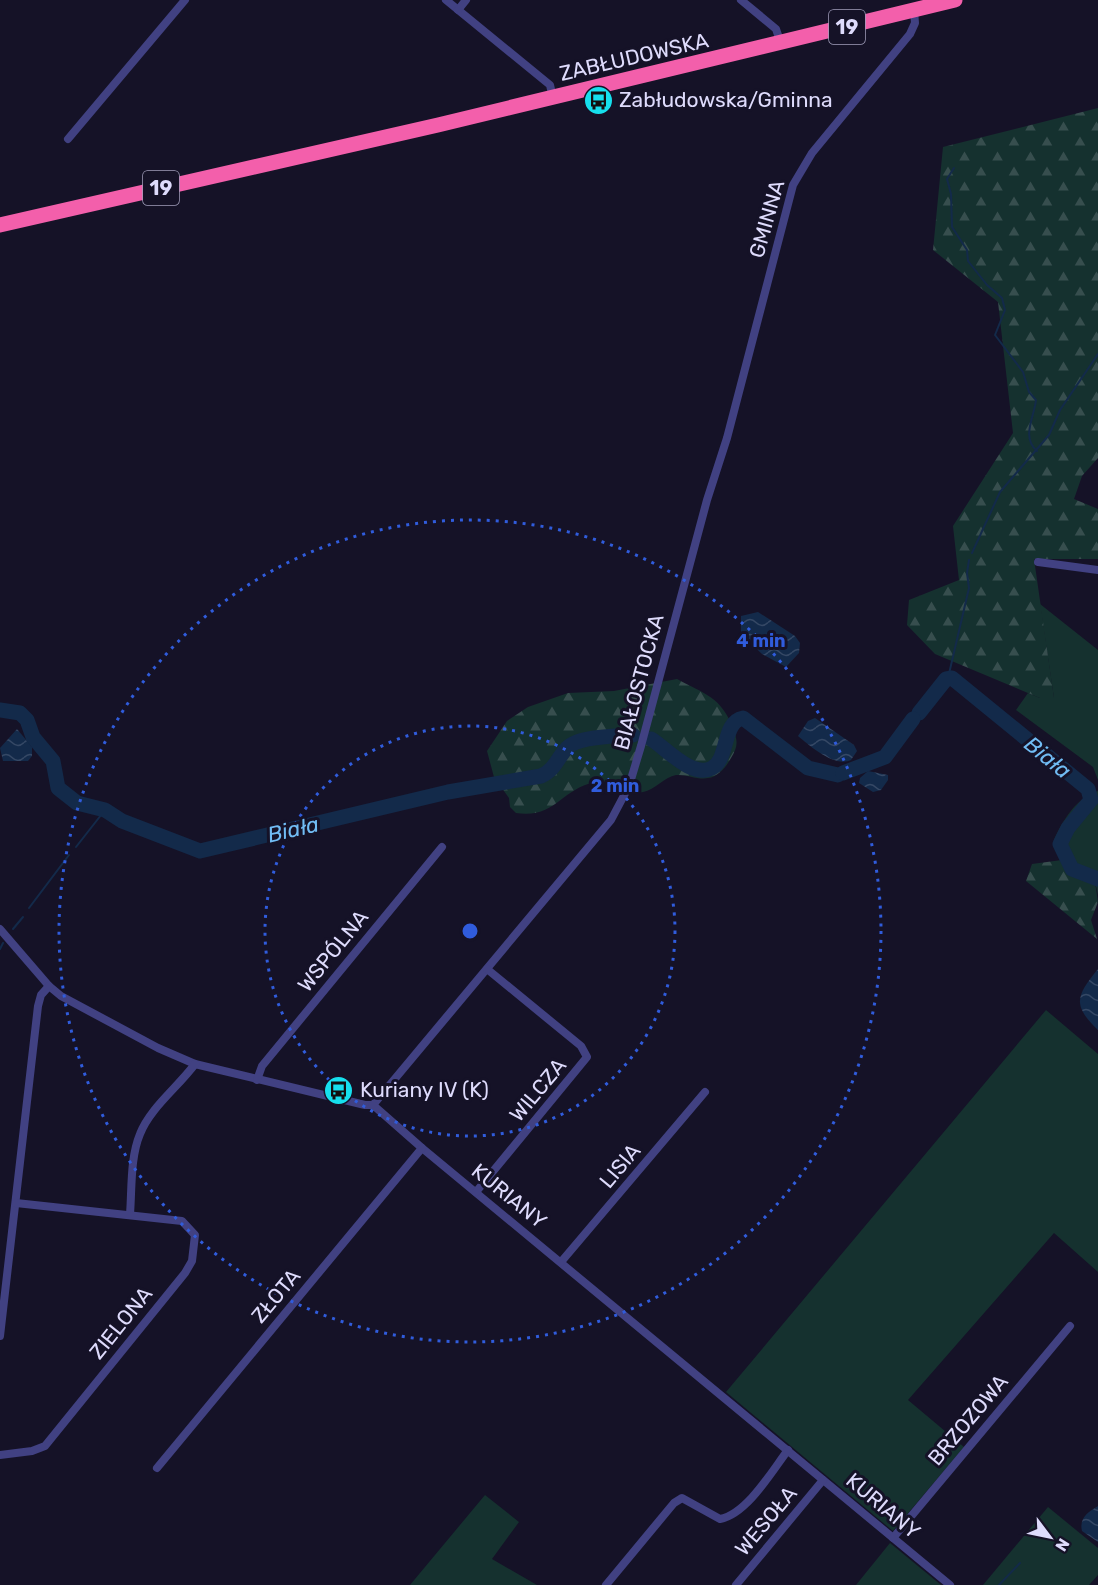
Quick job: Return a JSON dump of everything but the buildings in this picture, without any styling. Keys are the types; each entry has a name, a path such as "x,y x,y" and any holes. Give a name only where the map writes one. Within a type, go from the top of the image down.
{"highway":[{"name":"ZABŁUDOWSKA","path":"0,225 553,98 955,0"}],"street":[{"path":"68,139 185,0"},
{"path":"446,0 550,85 553,98"},
{"path":"458,10 466,0"},
{"path":"741,0 776,29 781,44"},
{"name":"GMINNA","path":"718,471 793,184 812,153 910,34 915,24 914,10"},
{"name":"BIAŁOSTOCKA","path":"373,1105 611,819 624,799 641,746 707,500 718,471"},
{"path":"1038,562 1098,570"},
{"name":"WSPÓLNA","path":"257,1080 262,1066 442,847"},
{"path":"0,929 49,986 61,996 158,1048 195,1064 365,1106 373,1105"},
{"name":"WILCZA","path":"476,1192 587,1057 581,1046 487,969"},
{"path":"0,1336 38,1006 41,995 49,986"},
{"path":"130,1214 136,1145 140,1133 148,1120 195,1064"},
{"name":"LISIA","path":"561,1262 705,1092"},
{"name":"KURIANY","path":"373,1105 950,1585"},
{"name":"ZŁOTA","path":"157,1468 422,1148"},
{"name":"ZIELONA","path":"0,1455 32,1451 45,1446 185,1273 192,1261 195,1235 182,1221 16,1203"},
{"name":"BRZOZOWA","path":"893,1538 1070,1326"},
{"path":"606,1585 674,1503 682,1498 720,1520 727,1518 743,1508 788,1450"},
{"name":"WESOŁA","path":"736,1585 823,1480"}],"green space":[{"path":"1098,108 1098,458 1082,476 1074,499 1098,509 1098,559 1034,559 1054,698 1040,698 935,654 907,625 909,600 959,580 953,526 1013,433 998,302 933,250 943,147"},
{"path":"1040,604 1098,650 1098,780 1093,767 1016,710 1028,693 1040,698 1054,698"},
{"path":"677,679 704,693 717,703 723,709 733,728 736,747 727,765 718,774 704,778 676,775 643,792 595,782 583,786 540,812 516,813 510,807 509,798 494,777 487,751 507,721 528,707 568,693 614,691"},
{"path":"1098,791 1098,895 1095,882 1070,875 1054,840 1061,825 1077,804"},
{"path":"1062,860 1070,875 1095,882 1098,902 1091,920 1097,939 1026,881 1032,864"},
{"path":"1046,1010 1098,1054 1098,1272 1054,1233 908,1400 964,1447 893,1531 726,1392"},
{"path":"485,1495 519,1522 492,1559 537,1585 410,1585"},
{"path":"1048,1507 1098,1548 1098,1575 1089,1585 983,1585"},
{"path":"890,1543 941,1585 856,1585"}],"water":[{"path":"758,612 795,636 800,643 799,653 786,667 762,654 741,634 741,616"},
{"path":"815,718 854,745 857,751 851,760 845,762 830,759 798,736 808,721"},
{"path":"17,729 32,747 32,756 28,761 3,761 0,748"},
{"path":"868,771 888,775 888,780 881,790 873,792 859,783 860,778"},
{"path":"1098,969 1098,1030 1084,1014 1080,1000 1085,986"},
{"path":"1098,1506 1098,1542 1082,1531 1081,1526 1085,1516"}],"waterway":[{"path":"954,168 947,179 951,194 952,227 967,250 968,261 987,285 1002,298 1005,310 995,335 1023,372 1029,392 1036,400 1029,433 1032,446 1037,451"},
{"path":"972,553 1000,492 1049,435 1060,410 1098,354"},
{"path":"948,678 969,588 967,573 969,560"},
{"name":"Biała","path":"919,713 946,679 952,678 1088,789 1091,800 1068,828 1060,844 1072,869 1098,879"},
{"name":"Biała","path":"0,710 20,713 27,720 33,737 53,761 58,788 77,803 105,810 122,821 200,851 448,792 541,776 550,770 572,744 598,737 633,735"},
{"name":"Biała","path":"651,739 679,761 704,770 712,768 717,763 732,726 743,718 808,768 838,775"},
{"name":"Biała","path":"843,773 885,757 913,719"},
{"path":"76,847 105,810"},
{"path":"29,908 69,855"},
{"path":"13,929 23,917"},
{"path":"0,949 3,943"},
{"path":"999,1585 1020,1563"}],"place":[{"name":"Zabłudowska/Gminna","path":"598,100"},
{"name":"Kuriany IV (K)","path":"339,1090"}]}
